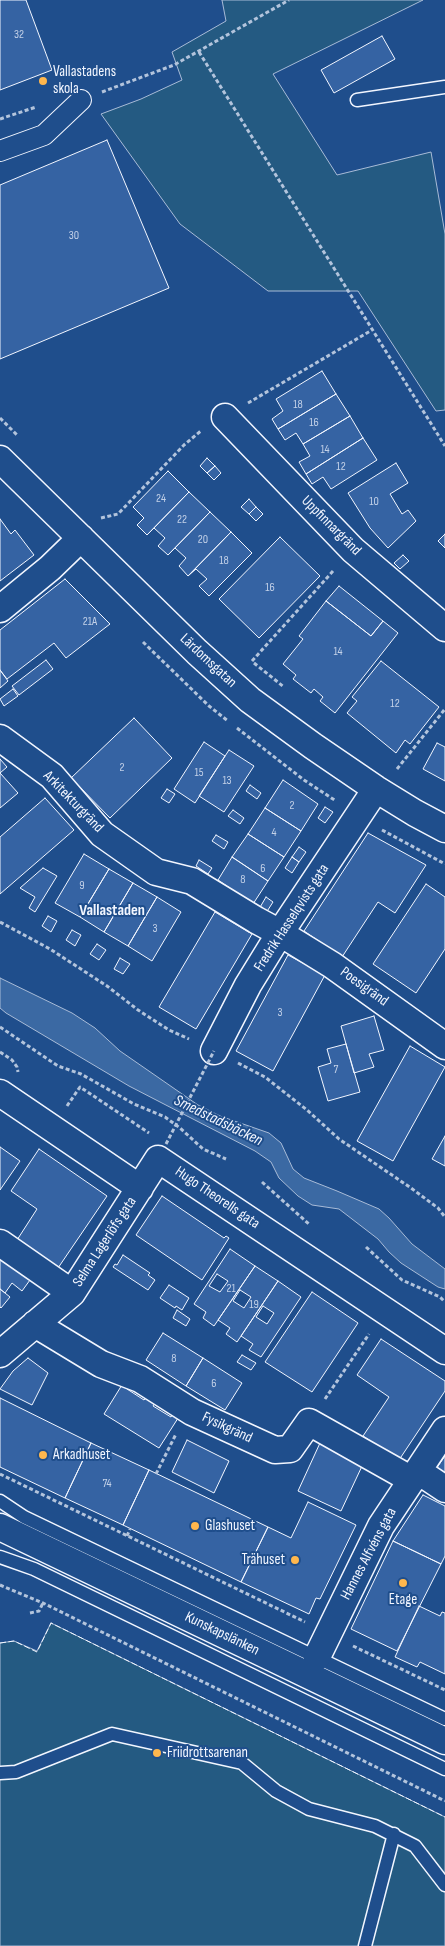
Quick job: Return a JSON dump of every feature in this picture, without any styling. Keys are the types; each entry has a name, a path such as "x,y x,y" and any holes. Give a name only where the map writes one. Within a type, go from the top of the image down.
{"street":[{"path":"0,151 44,135 81,100"},
{"name":"Uppfinnargränd","path":"225,417 353,550 445,628"},
{"name":"Lärdomsgatan","path":"0,459 197,652 250,700 376,789 445,829"},
{"path":"0,609 50,568 81,538"},
{"name":"Arkitekturgränd","path":"0,738 52,776 102,834 156,872 192,880 280,933"},
{"name":"Fredrik Hasselqvists gata","path":"214,1051 248,985 280,933 376,789"},
{"name":"Poesigränd","path":"280,933 332,964 445,1046"},
{"path":"0,1093 140,1188"},
{"name":"Hugo Theorells gata","path":"140,1188 161,1148 385,1310 445,1351"},
{"name":"Selma Lagerlöfs gata","path":"0,1354 72,1293 140,1188"},
{"path":"0,1243 72,1293"},
{"name":"Fysikgränd","path":"35,1324 101,1364 140,1379 188,1409 275,1450 290,1449 309,1422"},
{"path":"309,1422 445,1490"},
{"name":"Hannes Alfvéns gata","path":"317,1657 381,1526 445,1430"},
{"name":"Kunskapslänken","path":"0,1527 445,1741"}],"lane":[{"path":"357,100 445,87"},
{"path":"0,1501 24,1517 445,1718"},
{"path":"0,1557 34,1569 445,1769"},
{"path":"0,1772 16,1772 112,1734 242,1763 276,1791 309,1809 375,1826 415,1846 445,1885"},
{"path":"365,1946 394,1834"}],"path":[{"path":"81,100 174,65 290,0"},
{"path":"199,52 445,446"},
{"path":"0,119 39,106"},
{"path":"108,525 101,518 118,514 184,445 202,430 372,330"},
{"path":"252,662 353,550"},
{"path":"245,655 291,693"},
{"path":"392,767 397,770 445,709"},
{"path":"0,1027 58,1066 80,1074 134,1104 165,1118 180,1128 203,1149 226,1159"},
{"path":"161,1148 214,1051"},
{"path":"66,1108 80,1087 150,1134"},
{"path":"262,1182 311,1226"},
{"path":"366,1247 402,1280 440,1297 445,1302"},
{"path":"309,1422 385,1310"},
{"path":"156,1474 188,1409"},
{"path":"0,1474 445,1690"},
{"path":"127,1536 130,1529"},
{"path":"0,1585 43,1603 445,1801"},
{"path":"30,1614 39,1611 43,1603"}],"shaded area":[{"path":"222,0 423,0 273,74 337,175 431,152 445,234 445,410 436,411 358,291 268,291 180,224 101,114 141,99 182,80 172,52 226,21"},
{"name":"Friidrottsarenan","path":"51,1623 445,1817 445,1946 0,1946 0,1643 14,1641 37,1651"}],"water":[{"name":"Smedstadsbäcken","path":"0,978 72,1013 95,1028 120,1051 198,1105 220,1116 269,1133 281,1143 293,1169 304,1178 379,1209 412,1244 445,1269 445,1289 438,1287 401,1263 378,1239 339,1209 312,1205 298,1196 279,1178 271,1162 255,1151 129,1086 6,1013 0,1008"}],"building":[{"path":"0,0 26,0 52,70 0,90"},
{"path":"382,36 395,59 334,93 321,70"},
{"path":"107,140 169,288 0,359 0,185"},
{"path":"322,371 336,394 278,429 272,419 283,411 276,399"},
{"path":"336,394 350,416 303,444 296,433 285,440 278,429"},
{"path":"350,416 363,438 306,474 299,462 310,456 303,444"},
{"path":"363,438 377,460 331,489 323,477 312,484 306,474"},
{"path":"207,458 215,466 207,473 200,466"},
{"path":"396,463 408,483 390,494 402,514 408,510 416,521 388,548 370,528 348,493"},
{"path":"215,466 221,473 214,480 207,473"},
{"path":"168,471 189,492 147,535 137,525 144,518 133,507"},
{"path":"189,492 210,512 168,555 158,546 165,538 154,528 147,535"},
{"path":"249,499 256,507 249,514 241,507"},
{"path":"256,507 263,514 256,521 249,514"},
{"path":"210,512 231,532 188,576 179,566 186,558 175,548 168,555"},
{"path":"0,519 11,534 15,530 34,555 0,581"},
{"path":"231,532 252,553 209,596 199,586 207,579 196,569 188,576"},
{"path":"445,534 445,548 438,541"},
{"path":"280,537 320,576 259,638 219,599"},
{"path":"403,555 409,561 400,569 394,563"},
{"path":"65,579 110,624 66,658 54,643 7,679 0,670 0,630"},
{"path":"339,586 383,621 371,636 326,601"},
{"path":"326,601 371,636 383,621 398,633 335,713 320,701 323,697 314,689 311,693 293,679 296,675 283,664 303,639 299,636"},
{"path":"46,660 53,669 19,695 12,686"},
{"path":"381,661 439,707 410,744 405,740 396,753 347,713 357,701 352,697"},
{"path":"0,670 8,681 0,688"},
{"path":"13,689 18,696 4,706 0,699"},
{"path":"134,718 172,758 110,818 71,778"},
{"path":"204,742 225,756 195,803 174,789"},
{"path":"437,743 445,747 445,781 423,769"},
{"path":"229,750 254,766 224,812 199,796"},
{"path":"0,759 7,767 0,773"},
{"path":"0,773 18,793 0,808"},
{"path":"283,780 318,804 301,831 265,808"},
{"path":"250,785 261,793 257,799 246,791"},
{"path":"167,789 175,794 169,803 161,798"},
{"path":"45,798 74,830 0,894 0,837"},
{"path":"325,807 333,812 325,823 318,818"},
{"path":"265,808 301,831 284,857 248,834"},
{"path":"233,810 244,818 240,824 228,816"},
{"path":"368,833 426,865 395,913 378,902 342,957 304,931"},
{"path":"248,834 284,857 268,881 232,857"},
{"path":"216,835 228,842 224,849 212,841"},
{"path":"299,847 306,852 299,862 292,857"},
{"path":"84,854 109,869 80,917 55,903"},
{"path":"232,857 268,881 253,904 218,880"},
{"path":"292,857 299,862 292,873 285,868"},
{"path":"199,860 212,868 208,874 196,866"},
{"path":"43,868 57,876 35,912 29,908 35,897 20,888"},
{"path":"109,869 133,883 104,932 80,917"},
{"path":"133,883 157,897 128,946 104,932"},
{"path":"426,884 445,897 445,949 416,993 373,964"},
{"path":"157,897 181,912 152,961 128,946"},
{"path":"266,897 273,902 266,913 259,909"},
{"path":"215,912 252,934 196,1029 159,1007"},
{"path":"48,916 57,921 51,932 42,926"},
{"path":"72,930 81,935 75,946 66,940"},
{"path":"97,944 106,950 99,960 90,954"},
{"path":"288,955 325,975 273,1071 236,1051"},
{"path":"120,958 130,964 123,974 114,969"},
{"path":"374,1016 384,1050 369,1054 374,1067 354,1073 341,1026"},
{"path":"346,1044 360,1092 328,1101 318,1067 331,1063 327,1049"},
{"path":"410,1046 445,1067 393,1161 357,1141"},
{"path":"445,1136 445,1166 432,1159"},
{"path":"0,1147 20,1161 0,1190"},
{"path":"39,1149 107,1196 58,1268 17,1240 37,1209 11,1191"},
{"path":"162,1196 224,1238 226,1236 229,1238 202,1280 136,1235"},
{"path":"230,1249 255,1266 214,1326 203,1318 206,1312 194,1304","holes":["217,1274 228,1281 220,1292 209,1286"]},
{"path":"0,1253 30,1280 22,1291 12,1283 5,1293 0,1289"},
{"path":"123,1255 150,1273 148,1275 155,1280 148,1290 113,1267 115,1264 117,1265"},
{"path":"255,1266 278,1281 237,1342 226,1334 230,1328 218,1320","holes":["240,1290 251,1297 244,1308 233,1301"]},
{"path":"278,1281 301,1297 261,1357 249,1350 253,1344 241,1336","holes":["263,1306 274,1313 267,1324 256,1317"]},
{"path":"169,1285 189,1298 182,1310 176,1306 175,1308 160,1298"},
{"path":"0,1289 10,1297 1,1308 0,1307"},
{"path":"312,1292 358,1323 312,1392 265,1362"},
{"path":"177,1310 190,1319 186,1326 173,1318"},
{"path":"163,1333 203,1358 186,1386 146,1360"},
{"path":"381,1339 445,1381 445,1391 399,1460 363,1436 389,1397 357,1375"},
{"path":"242,1355 256,1363 251,1370 237,1362"},
{"path":"28,1358 48,1373 32,1405 0,1389 13,1371"},
{"path":"203,1358 242,1383 225,1410 186,1386"},
{"path":"125,1380 130,1384 127,1389 144,1400 148,1395 157,1400 153,1406 171,1417 174,1411 180,1415 159,1448 104,1414"},
{"name":"Arkadhuset","path":"0,1398 91,1443 65,1498 0,1467"},
{"path":"187,1440 229,1461 214,1493 172,1472"},
{"path":"91,1443 149,1470 123,1525 65,1498"},
{"path":"320,1443 363,1464 341,1511 298,1491"},
{"path":"445,1456 445,1475 436,1469"},
{"name":"Glashuset","path":"149,1470 268,1527 241,1582 123,1525"},
{"path":"423,1495 445,1506 445,1556 441,1564 393,1541"},
{"name":"Trähuset","path":"308,1502 356,1525 320,1599 316,1598 309,1614 241,1582 268,1527 291,1538"},
{"name":"Etage","path":"393,1541 441,1564 397,1651 351,1629"},
{"path":"419,1606 440,1616 442,1612 445,1613 445,1674 420,1662 417,1667 395,1657"}],"fence":[{"path":"0,1643 14,1641 37,1652 51,1623 445,1817"}],"place":[{"name":"Vallastadens skola","path":"43,81"},
{"name":"Arkadhuset","path":"43,1455"},
{"name":"Glashuset","path":"195,1526"},
{"name":"Trähuset","path":"295,1560"},
{"name":"Etage","path":"403,1583"},
{"name":"Friidrottsarenan","path":"157,1753"}],"district":[{"name":"Vallastaden","path":"112,911"}]}
